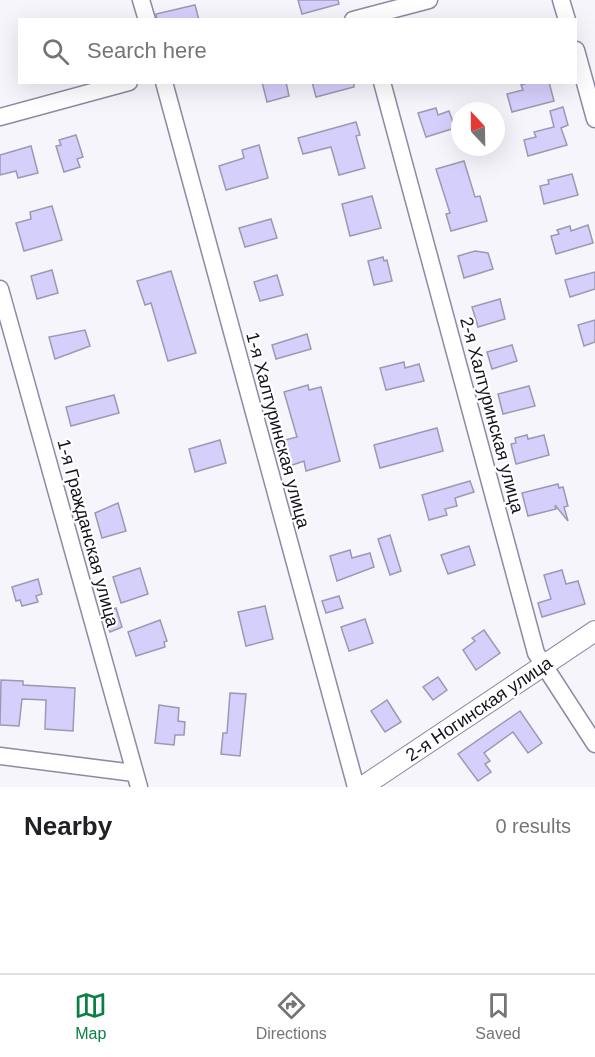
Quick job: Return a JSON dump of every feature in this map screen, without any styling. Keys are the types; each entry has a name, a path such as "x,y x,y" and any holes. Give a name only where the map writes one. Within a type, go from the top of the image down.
{"street":[{"path":"141,0 146,18"},
{"path":"361,14 429,0"},
{"path":"561,0 566,18"},
{"path":"577,54 595,119"},
{"path":"0,117 122,84"},
{"name":"1-я Халтуринская улица","path":"165,84 362,786"},
{"name":"2-я Халтуринская улица","path":"383,84 536,653 595,744"},
{"name":"1-я Гражданская улица","path":"0,289 137,780"},
{"name":"2-я Ногинская улица","path":"362,786 595,631"},
{"path":"0,756 137,780"}],"building":[{"path":"298,0 338,0 339,4 302,14"},
{"path":"195,5 198,18 157,18 156,14"},
{"path":"262,84 286,84 289,96 267,102"},
{"path":"313,84 354,84 354,87 316,97"},
{"path":"550,84 554,101 512,112 507,94 523,90 521,85"},
{"path":"563,107 568,125 561,128 567,145 528,156 524,140 536,137 534,132 554,127 550,111"},
{"path":"436,108 438,115 449,111 451,129 426,137 418,113"},
{"path":"356,122 360,135 356,136 365,168 339,175 331,147 303,154 298,138"},
{"path":"76,135 83,157 77,159 80,167 64,172 56,146 61,145 59,140"},
{"path":"259,145 268,178 226,190 219,166 244,158 242,150"},
{"path":"31,146 38,173 18,178 16,171 0,175 0,155"},
{"path":"464,161 475,197 480,196 487,221 451,231 446,214 450,213 436,169"},
{"path":"572,174 578,195 544,204 540,186 549,184 548,180"},
{"path":"372,196 381,228 350,236 342,204"},
{"path":"52,206 62,240 24,251 16,223 31,219 30,212"},
{"path":"271,219 277,238 245,247 239,228"},
{"path":"588,225 593,243 556,254 551,236 559,234 557,230 570,226 571,231"},
{"path":"475,251 488,253 493,269 464,278 458,256"},
{"path":"383,257 384,261 387,260 392,281 374,285 368,261"},
{"path":"52,270 58,293 37,299 31,276"},
{"path":"171,271 196,353 168,361 151,303 145,305 137,281"},
{"path":"595,272 595,289 570,297 565,280"},
{"path":"277,275 283,295 260,301 254,282"},
{"path":"500,299 505,319 478,327 472,307"},
{"path":"595,320 595,342 584,346 578,325"},
{"path":"85,330 90,346 55,359 49,337"},
{"path":"307,334 311,349 276,359 272,345"},
{"path":"512,345 517,361 492,369 487,352"},
{"path":"404,362 405,368 419,364 424,381 386,390 380,368"},
{"path":"308,385 309,390 321,387 340,461 306,471 304,461 284,468 277,442 297,437 284,392"},
{"path":"529,386 535,406 503,414 498,394"},
{"path":"114,395 119,413 71,426 66,407"},
{"path":"437,428 443,451 380,468 374,445"},
{"path":"527,435 528,439 544,435 549,455 516,464 511,444 516,443 515,438"},
{"path":"220,440 226,463 195,472 189,449"},
{"path":"470,481 474,492 455,498 457,506 445,509 447,515 429,520 422,495"},
{"path":"558,484 559,488 563,487 568,506 564,507 568,521 555,505 556,509 528,516 522,493"},
{"path":"118,503 126,531 102,538 95,513"},
{"path":"390,535 401,571 390,575 378,539"},
{"path":"469,546 475,565 448,574 441,555"},
{"path":"350,550 352,558 370,553 374,567 337,581 330,556"},
{"path":"140,568 148,594 121,603 113,577"},
{"path":"562,570 566,584 578,581 585,604 542,617 538,603 551,599 544,575"},
{"path":"38,579 42,594 36,596 38,602 22,606 20,600 16,601 12,587"},
{"path":"339,596 343,608 326,613 322,601"},
{"path":"265,606 273,639 246,646 238,612"},
{"path":"116,608 122,627 110,632 103,613"},
{"path":"365,619 373,643 349,651 341,627"},
{"path":"160,620 167,641 164,642 165,647 136,656 128,632"},
{"path":"484,630 500,653 476,670 463,650 475,641 472,638"},
{"path":"438,677 447,690 433,700 423,687"},
{"path":"1,680 23,681 23,685 75,688 73,731 45,729 46,700 22,699 19,726 0,725"},
{"path":"230,693 246,694 240,756 221,754 223,733 227,733"},
{"path":"387,700 401,722 385,732 371,711"},
{"path":"159,705 179,708 178,721 185,722 184,735 175,735 174,745 155,743"},
{"path":"520,711 542,743 528,753 513,732 484,753 490,761 485,764 491,772 478,781 458,754"}]}
